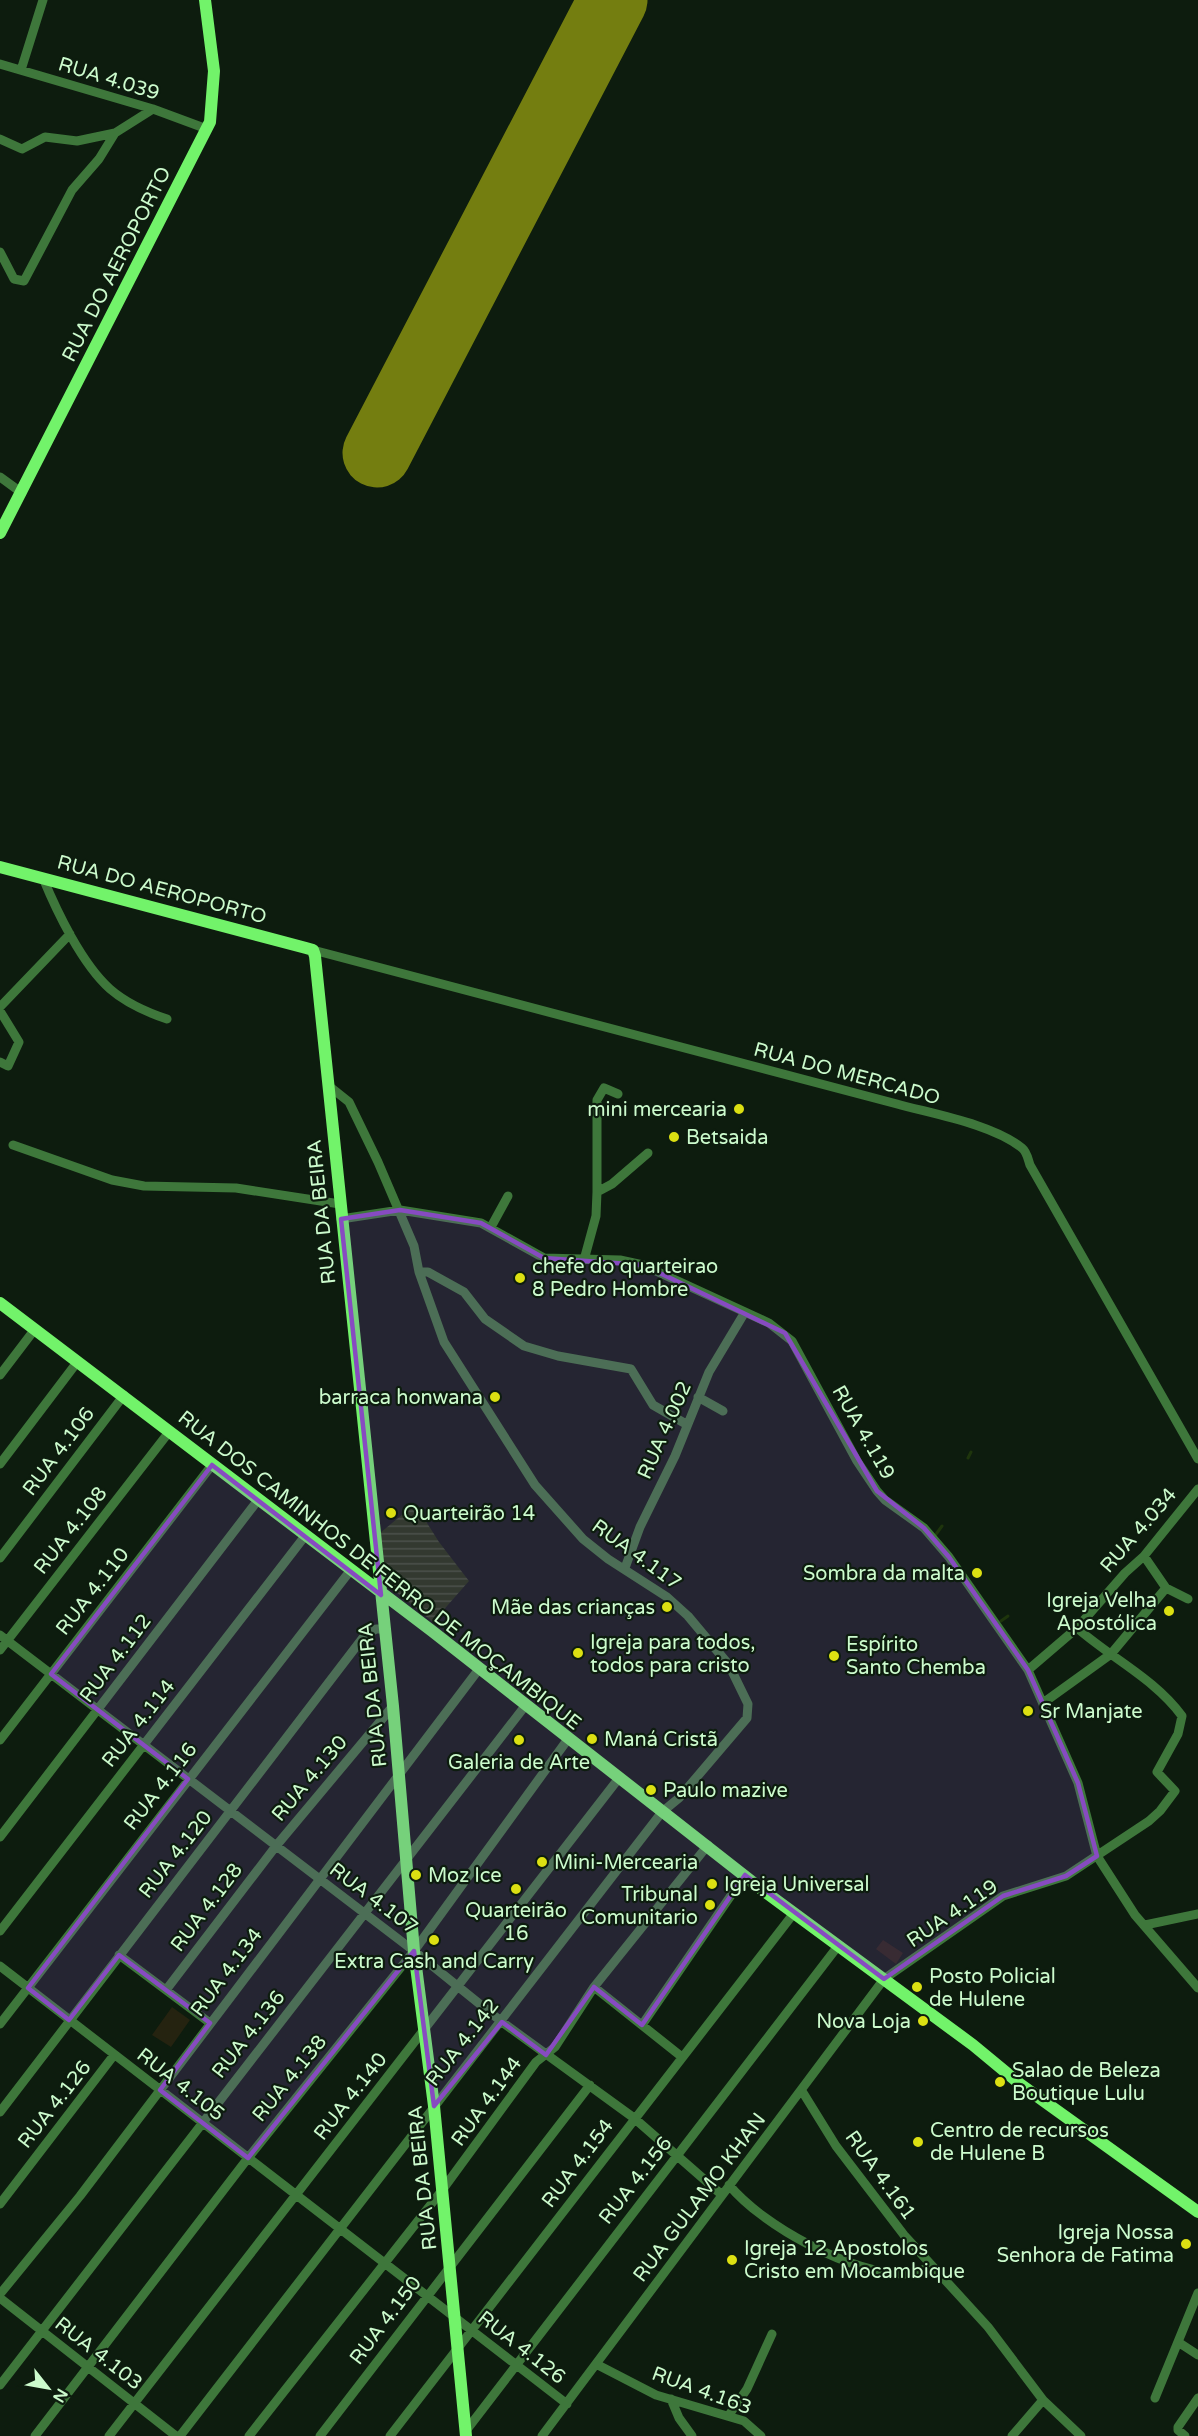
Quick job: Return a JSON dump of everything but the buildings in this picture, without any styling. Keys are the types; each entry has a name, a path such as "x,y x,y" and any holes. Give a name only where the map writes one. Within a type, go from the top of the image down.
{"main road":[{"name":"RUA DO AEROPORTO","path":"0,533 207,129 213,112 214,71 205,0"},
{"name":"RUA DO AEROPORTO","path":"0,867 313,950"},
{"name":"RUA DA BEIRA","path":"313,950 393,1706 414,1951 426,2029 443,2189 459,2350 464,2435"},
{"name":"RUA DOS CAMINHOS DE FERRO DE MOÇAMBIQUE","path":"0,1303 124,1395 794,1913 1020,2084 1198,2212"}],"street":[{"path":"21,70 43,0"},
{"name":"RUA 4.039","path":"0,64 153,109 207,129"},
{"path":"0,139 22,149 45,137 78,141 115,134 153,109"},
{"path":"0,252 14,279 24,282 72,190 99,159 115,134"},
{"path":"0,477 22,493"},
{"path":"43,878 56,911 109,988 139,1008 167,1019"},
{"path":"0,1062 8,1066 19,1042 0,1009 70,934"},
{"name":"RUA DO MERCADO","path":"313,950 907,1107 973,1126 1017,1145 1025,1152 1030,1165 1198,1459"},
{"name":"RUA 4.117","path":"329,1086 349,1102 400,1210 414,1246 419,1272 444,1342 535,1485 583,1539 688,1616 729,1665 748,1704 747,1718 687,1789 662,1812"},
{"path":"584,1260 596,1216 597,1100 604,1088 618,1094"},
{"path":"13,1145 73,1164 112,1180 144,1186 236,1188 340,1204"},
{"path":"597,1192 612,1184 648,1153"},
{"path":"490,1227 508,1196"},
{"name":"RUA 4.119","path":"341,1219 400,1210 456,1218 490,1227 544,1258 620,1260 643,1265 777,1328 792,1341 857,1461 877,1491 885,1500 924,1528 949,1557 1028,1670 1078,1784 1097,1856 1066,1876 1003,1896 884,1979"},
{"path":"419,1272 428,1272 464,1292 485,1319 524,1346 572,1359 631,1369 653,1405 686,1424"},
{"name":"RUA 4.002","path":"625,1568 640,1527 676,1454 686,1424 709,1372 745,1312"},
{"path":"0,1375 35,1329"},
{"path":"0,1464 78,1361"},
{"name":"RUA 4.106","path":"0,1557 124,1395"},
{"path":"698,1397 723,1411"},
{"name":"RUA 4.108","path":"0,1650 4,1638 169,1432"},
{"name":"RUA 4.110","path":"0,1740 212,1465"},
{"name":"RUA 4.034","path":"1028,1670 1077,1628 1125,1573 1144,1556 1198,1489"},
{"name":"RUA 4.112","path":"0,1837 258,1500"},
{"name":"RUA 4.114","path":"0,1931 305,1536"},
{"path":"1144,1556 1166,1588 1188,1599"},
{"name":"RUA 4.116","path":"0,2024 350,1571"},
{"path":"1043,1703 1111,1654 1166,1588"},
{"path":"1077,1628 1145,1678 1174,1704 1182,1716 1178,1734 1157,1772 1161,1779 1175,1791 1149,1821 1097,1856 1117,1889 1198,1988"},
{"name":"RUA 4.120","path":"0,2112 365,1635 376,1629 385,1629"},
{"name":"RUA 4.107","path":"4,1638 414,1951 457,1988 634,2118 722,2195"},
{"name":"RUA 4.134","path":"0,2296 80,2196 210,2022 400,1777 479,1669"},
{"name":"RUA 4.130","path":"276,1846 393,1706"},
{"name":"RUA 4.136","path":"0,2385 405,1858 525,1706"},
{"name":"RUA 4.138","path":"35,2436 248,2158 414,1951 568,1739"},
{"name":"RUA 4.140","path":"109,2436 619,1778"},
{"name":"RUA 4.142","path":"178,2436 339,2227 502,2022 662,1812"},
{"name":"RUA 4.144","path":"249,2436 443,2189 536,2062 555,2047 594,1988 708,1845"},
{"name":"RUA 4.128","path":"166,1989 276,1846"},
{"path":"642,2025 746,1875"},
{"name":"RUA 4.154","path":"390,2436 459,2350 634,2118 794,1913"},
{"path":"1145,1925 1198,1914"},
{"name":"RUA 4.156","path":"464,2435 515,2365 838,1946"},
{"path":"119,1955 210,2022"},
{"name":"RUA 4.105","path":"0,1966 455,2318"},
{"name":"RUA GULAMO KHAN","path":"542,2436 884,1979"},
{"path":"594,1988 682,2057"},
{"name":"RUA 4.126","path":"0,2204 114,2055"},
{"name":"RUA 4.150","path":"320,2436 450,2264 590,2085"},
{"name":"RUA 4.161","path":"802,2091 852,2168 904,2235 988,2327 1043,2400 1081,2436"},
{"path":"729,2186 752,2209 796,2240 812,2247 874,2268 903,2274 932,2266"},
{"path":"1155,2398 1198,2293"},
{"name":"RUA 4.103","path":"0,2296 41,2331 178,2436"},
{"name":"RUA 4.126","path":"455,2318 567,2404"},
{"path":"729,2415 747,2389 772,2334"},
{"path":"1178,2342 1198,2355"},
{"name":"RUA 4.163","path":"596,2364 656,2395 744,2421 761,2436"},
{"path":"1185,2436 1178,2430 1178,2427 1198,2398"},
{"path":"671,2399 679,2418 692,2436"},
{"path":"1012,2436 1043,2400"}],"highlighted area":[{"path":"400,1210 481,1223 544,1258 643,1265 785,1333 877,1491 924,1528 949,1557 1028,1670 1078,1783 1097,1856 1066,1876 1003,1896 884,1979 745,1875 642,2025 594,1987 546,2055 502,2022 434,2106 414,1951 248,2158 160,2090 210,2023 119,1955 69,2020 28,1988 188,1779 51,1674 212,1465 381,1595 341,1219"}],"shaded area":[{"path":"415,1504 439,1542 469,1581 433,1622 384,1582 380,1533"},
{"path":"883,1940 903,1953 896,1964 876,1949"},
{"path":"172,2007 190,2020 171,2047 152,2035"}],"waterway":[{"path":"968,1458 971,1452"},
{"path":"934,1537 942,1526"},
{"path":"1001,1621 1008,1616"}],"runway":[{"path":"377,453 613,0"}],"place":[{"name":"mini mercearia","path":"739,1109"},
{"name":"Betsaida","path":"674,1137"},
{"name":"chefe do quarteirao 8 Pedro Hombre","path":"520,1278"},
{"name":"barraca honwana","path":"495,1397"},
{"name":"Quarteirão 14","path":"391,1513"},
{"name":"Sombra da malta","path":"977,1573"},
{"name":"Mãe das crianças","path":"667,1607"},
{"name":"Igreja Velha Apostólica","path":"1169,1611"},
{"name":"Igreja para todos, todos para cristo","path":"578,1653"},
{"name":"Espírito Santo Chemba","path":"834,1656"},
{"name":"Sr Manjate","path":"1028,1711"},
{"name":"Maná Cristã","path":"592,1739"},
{"name":"Galeria de Arte","path":"519,1740"},
{"name":"Paulo mazive","path":"651,1790"},
{"name":"Mini-Mercearia","path":"542,1862"},
{"name":"Moz Ice","path":"416,1875"},
{"name":"Igreja Universal","path":"712,1884"},
{"name":"Quarteirão 16","path":"516,1889"},
{"name":"Tribunal Comunitario","path":"710,1905"},
{"name":"Extra Cash and Carry","path":"434,1940"},
{"name":"Posto Policial de Hulene","path":"917,1987"},
{"name":"Nova Loja","path":"923,2021"},
{"name":"Salao de Beleza Boutique Lulu","path":"1000,2082"},
{"name":"Centro de recursos de Hulene B","path":"918,2142"},
{"name":"Igreja Nossa Senhora de Fatima","path":"1186,2244"},
{"name":"Igreja 12 Apostolos Cristo em Mocambique","path":"732,2260"}]}
